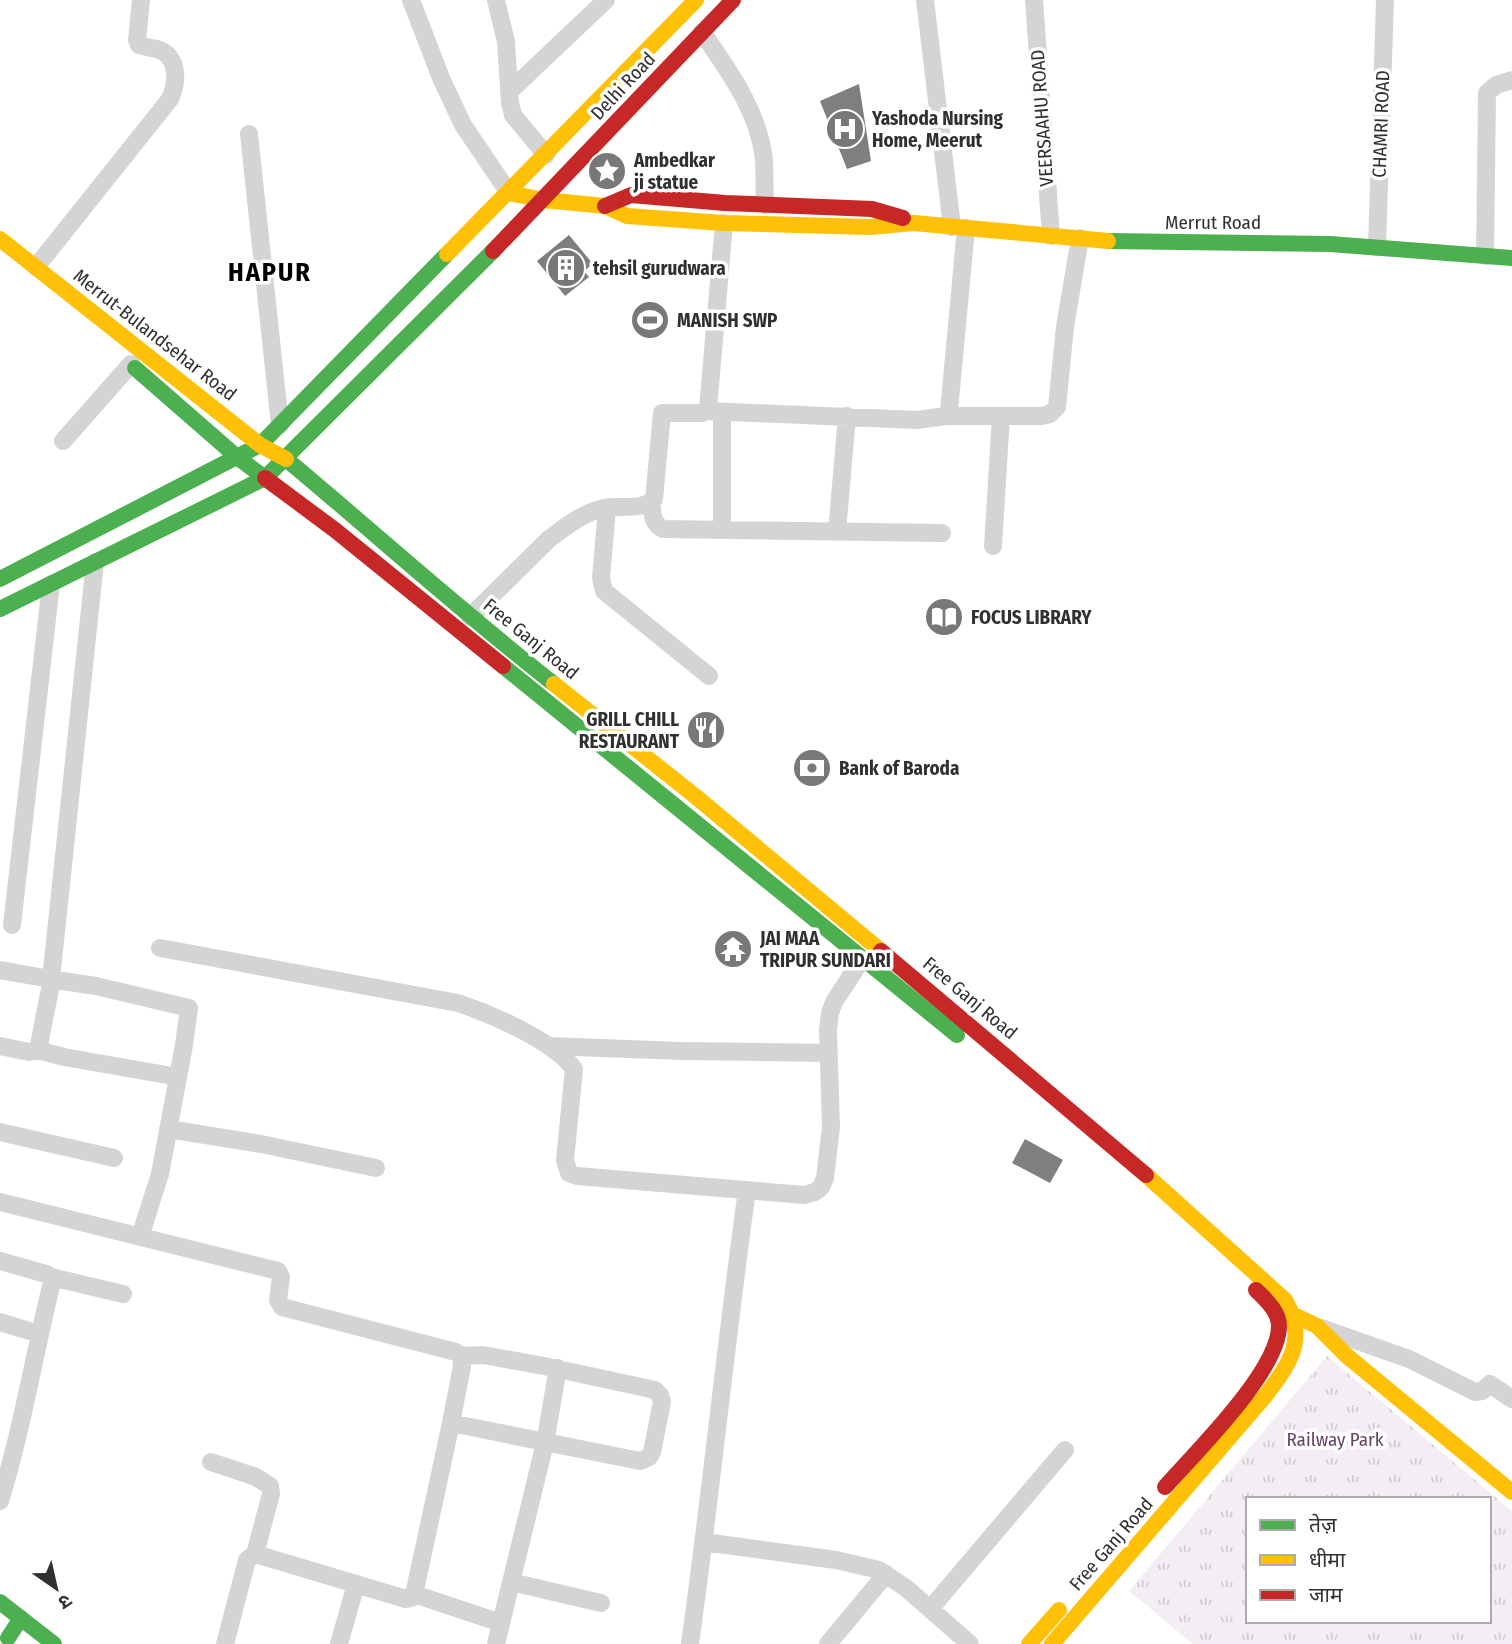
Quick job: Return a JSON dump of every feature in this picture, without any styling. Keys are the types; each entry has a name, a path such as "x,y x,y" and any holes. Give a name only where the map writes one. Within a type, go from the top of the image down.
{"main road":[{"name":"Delhi Road","path":"0,579 260,445 696,0"},
{"name":"Delhi Road","path":"0,609 265,478 544,200 733,0"},
{"name":"Merrut Road","path":"509,193 544,200 605,206 627,216 724,223 870,227 914,223 1130,243 1330,244 1512,258"},
{"name":"Merrut Road","path":"605,206 631,195 765,205 872,209 914,223"},
{"name":"Merrut-Bulandsehar Road","path":"0,239 260,445 286,459"},
{"path":"396,308 418,326"},
{"path":"126,360 237,457 335,530 862,959 1103,1158 1268,1302 1279,1325 1270,1358 1255,1382 1155,1499"},
{"name":"Free Ganj Road","path":"286,459 374,531 470,617 695,796 982,1035 1129,1160 1275,1290 1296,1317 1297,1339 1292,1355 1278,1378 1244,1422 1074,1606 1052,1644"},
{"path":"1296,1317 1317,1326 1347,1356 1512,1492"},
{"path":"0,1602 54,1644"},
{"path":"1030,1644 1074,1606"},
{"path":"8,1638 21,1618"}],"street":[{"path":"36,267 170,99 176,87 176,74 167,55 139,45 136,40 141,0"},
{"path":"411,0 441,78 463,125 509,193"},
{"path":"496,0 506,42 513,115 546,155"},
{"path":"510,91 606,0"},
{"path":"926,0 959,227 949,411 946,416"},
{"name":"VEERSAAHU ROAD","path":"1034,0 1051,236"},
{"name":"CHAMRI ROAD","path":"1377,247 1385,0"},
{"path":"702,32 735,80 751,112 764,158 765,205"},
{"path":"1485,256 1487,93 1496,85 1512,80"},
{"path":"249,134 280,425"},
{"path":"722,530 714,411 724,223"},
{"path":"943,533 663,529 654,521 651,503 655,495 662,413 714,411 917,420 946,416 1050,414 1057,407 1065,327 1080,238"},
{"path":"63,441 126,360"},
{"path":"837,532 847,416"},
{"path":"993,546 1001,416"},
{"path":"470,617 549,538 576,520 607,508 651,503"},
{"path":"607,508 601,578 604,591 709,676"},
{"path":"38,1050 53,979 95,562"},
{"path":"12,925 51,584"},
{"path":"160,948 458,1003 505,1021 546,1045 572,1065 576,1074 565,1160 569,1173 577,1176 804,1195 815,1192 825,1178 831,1127 828,1030 830,1013 834,1002 862,959"},
{"path":"0,970 96,986 189,1008 160,1174 140,1237"},
{"path":"546,1045 681,1051 829,1053"},
{"path":"0,1046 29,1052 38,1050 178,1077"},
{"path":"168,1129 301,1151 376,1168"},
{"path":"0,1132 114,1158"},
{"path":"691,1644 717,1443 727,1334 747,1190"},
{"path":"0,1202 278,1271 281,1277 278,1300 282,1307 456,1352 461,1356 483,1355 558,1368 655,1390 662,1402 652,1452 644,1460 452,1423"},
{"path":"0,1261 51,1277 123,1294"},
{"path":"0,1501 13,1460 51,1277"},
{"path":"0,1322 39,1334"},
{"path":"1317,1326 1409,1359 1475,1392 1482,1391 1490,1384 1512,1399"},
{"path":"255,1555 406,1599 414,1594 452,1423 462,1366 461,1356"},
{"path":"496,1644 545,1443 558,1368"},
{"path":"930,1609 1065,1450"},
{"path":"211,1462 256,1477 270,1486 271,1494 255,1555 247,1560 225,1644"},
{"path":"704,1542 836,1560 886,1574 970,1644"},
{"path":"828,1644 886,1574"},
{"path":"511,1582 601,1603"},
{"path":"339,1644 356,1584"},
{"path":"414,1594 501,1623"}],"green space":[{"name":"Railway Park","path":"1327,1356 1512,1511 1512,1644 1193,1644 1129,1591"}],"building":[{"path":"859,84 871,161 847,169 820,101"},
{"name":"tehsil gurudwara","path":"569,235 593,264 584,271 589,277 565,296 537,261"},
{"path":"1025,1139 1063,1160 1050,1183 1012,1163"}],"traffic: fast":[{"path":"1108,241 1330,244 1512,258"},
{"path":"0,609 265,478 493,251"},
{"path":"0,579 260,445 447,254"},
{"path":"135,368 265,478"},
{"path":"286,459 554,684"},
{"path":"503,666 957,1035"},
{"path":"0,1602 54,1644"},
{"path":"8,1638 21,1618"}],"traffic: slow":[{"path":"447,254 696,0"},
{"path":"509,193 544,200 605,206 627,216 724,223 870,227 914,223 1108,241"},
{"path":"0,239 260,445 286,459"},
{"path":"554,684 695,796 881,951"},
{"path":"1052,1644 1266,1395 1289,1361 1293,1350 1295,1327 1285,1300 1146,1175"},
{"path":"1296,1316 1317,1326 1347,1356 1512,1492"},
{"path":"1029,1644 1059,1610"}],"traffic: jam":[{"path":"493,251 733,0"},
{"path":"605,206 631,195 725,203 872,209 903,218"},
{"path":"265,478 335,530 503,666"},
{"path":"881,951 1146,1175"},
{"path":"1165,1487 1251,1388 1275,1344 1279,1326 1277,1315 1256,1290"}],"place":[{"name":"Yashoda Nursing Home, Meerut","path":"845,129"},
{"name":"Ambedkar ji statue","path":"607,171"},
{"name":"tehsil gurudwara","path":"566,268"},
{"name":"MANISH SWP","path":"650,320"},
{"name":"FOCUS LIBRARY","path":"944,617"},
{"name":"GRILL CHILL RESTAURANT","path":"706,730"},
{"name":"Bank of Baroda","path":"812,768"},
{"name":"JAI MAA TRIPUR SUNDARI","path":"733,949"}],"district":[{"name":"HAPUR","path":"270,272"}]}
